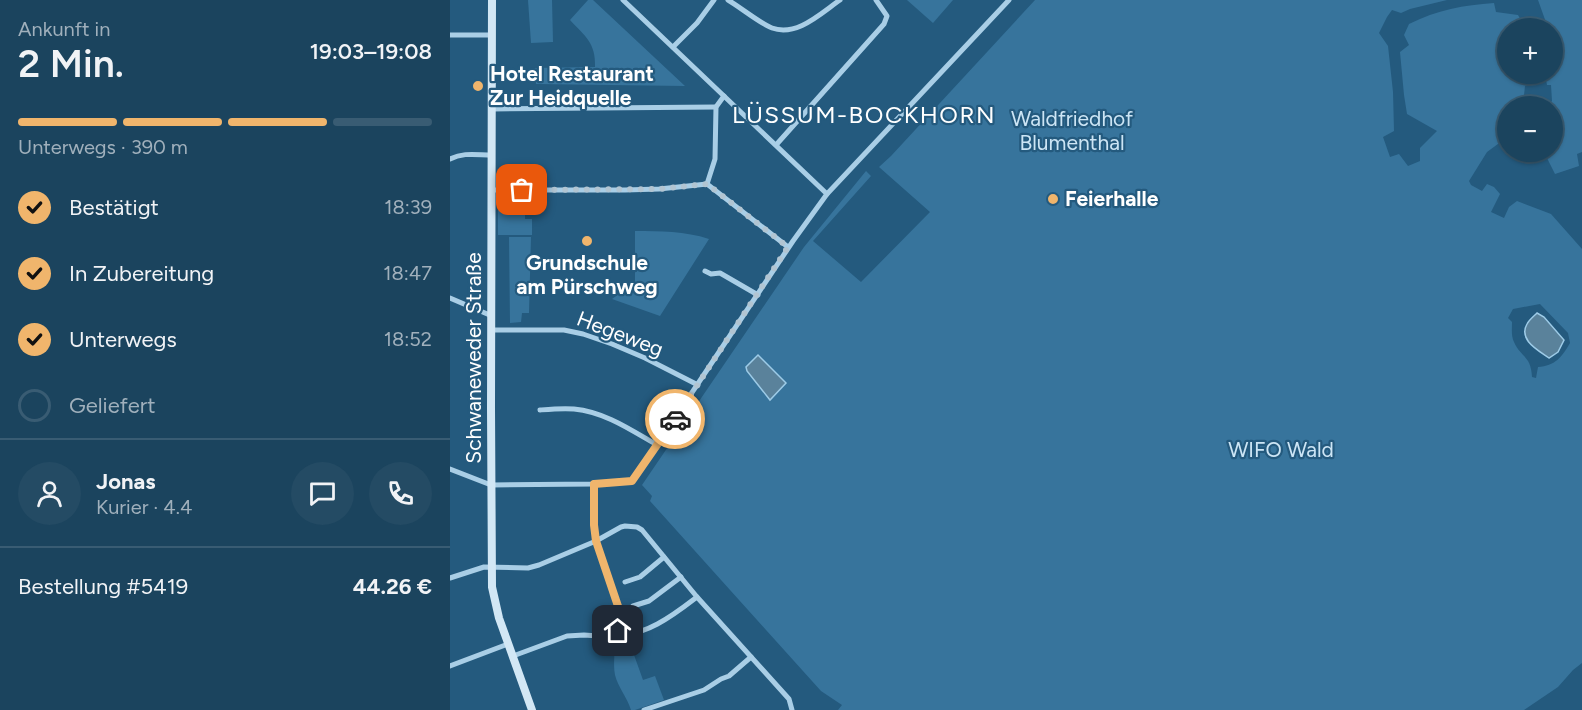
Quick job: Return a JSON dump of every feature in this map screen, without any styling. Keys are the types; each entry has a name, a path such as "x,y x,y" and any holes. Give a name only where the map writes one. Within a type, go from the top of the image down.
{"main road":[{"name":"Schwaneweder Straße","path":"492,0 491,567 494,600 532,710"}],"street":[{"path":"623,0 827,194"},
{"path":"673,47 697,23 714,0"},
{"path":"728,0 768,26 785,30 801,26 840,0"},
{"path":"776,145 884,24 887,16 876,0"},
{"path":"450,469 491,485 594,484 632,481 788,247 827,194 1009,0"},
{"path":"450,35 492,35"},
{"path":"707,184 715,159 716,107 724,96"},
{"path":"492,109 716,107"},
{"path":"450,159 463,154 492,155"},
{"path":"492,190 625,190 707,184 788,247"},
{"path":"705,271 711,274 720,273 758,295"},
{"path":"450,298 492,316"},
{"name":"Hegeweg","path":"492,330 564,330 583,334 645,358 698,385"},
{"path":"540,410 567,408 588,411 624,425 657,445"},
{"path":"513,656 567,636 613,637 622,625 622,618 596,541 594,484"},
{"path":"450,578 491,567 528,568 596,541 621,527 637,527 789,699 792,710"},
{"path":"625,582 640,577 664,557"},
{"path":"633,606 649,601 681,577"},
{"path":"618,631 628,634 652,627 697,597"},
{"path":"450,666 508,644"},
{"path":"644,710 702,691 729,676 752,657"}],"green space":[{"path":"528,0 552,0 553,42 531,43"},
{"path":"588,0 593,0 685,86 536,84 534,68 595,67 594,52 591,46 570,20"},
{"path":"907,0 953,0 933,23"},
{"name":"WIFO Wald","path":"1035,0 1447,0 1401,13 1392,10 1379,33 1388,46 1393,92 1394,131 1383,137 1390,157 1399,154 1408,166 1420,161 1420,148 1437,131 1407,114 1400,52 1409,45 1404,35 1409,24 1440,12 1494,3 1496,12 1518,15 1520,18 1497,18 1497,84 1537,85 1525,86 1524,96 1497,96 1497,145 1487,152 1469,181 1471,185 1482,191 1487,184 1494,187 1500,194 1491,212 1504,218 1509,207 1517,201 1551,214 1582,249 1582,663 1558,687 1524,710 838,710 842,705 821,691 650,501 652,496 642,485 804,247 866,171 871,176 813,241 861,282 930,212 879,167","holes":["1540,304 1568,333 1570,343 1557,360 1538,367 1536,378 1532,377 1528,360 1514,342 1512,322 1508,318 1513,309"]},
{"path":"1538,0 1582,0 1582,152 1577,154 1579,166 1555,174 1549,162 1563,162 1563,96 1552,96 1551,85 1547,84 1563,84 1563,18 1544,18"},
{"path":"498,193 531,193 531,204 525,204 525,219 532,219 532,235 498,235"},
{"path":"635,231 682,233 709,239 660,316 612,299 635,282"},
{"path":"509,237 531,237 529,313 522,313 521,322 510,323"},
{"path":"615,641 629,641 643,680 655,676 664,700 631,710 615,675"}],"shaded area":[{"path":"1537,313 1544,317 1564,340 1558,352 1549,358 1530,344 1525,335 1527,324"},
{"path":"758,355 786,383 770,400 747,371 746,367"}],"way so far":[{"path":"522,190 659,189 707,184 788,247 675,419"}],"place":[{"name":"Hotel Restaurant Zur Heidquelle","path":"478,86"},
{"name":"Feierhalle","path":"1053,199"},
{"name":"Grundschule am Pürschweg","path":"587,241"}],"district":[{"name":"LÜSSUM-BOCKHORN","path":"864,115"}],"route":[{"path":"618,631 623,622 596,541 594,484 632,481 675,419"}],"park label":[{"name":"Waldfriedhof Blumenthal","path":"1072,131"}]}
